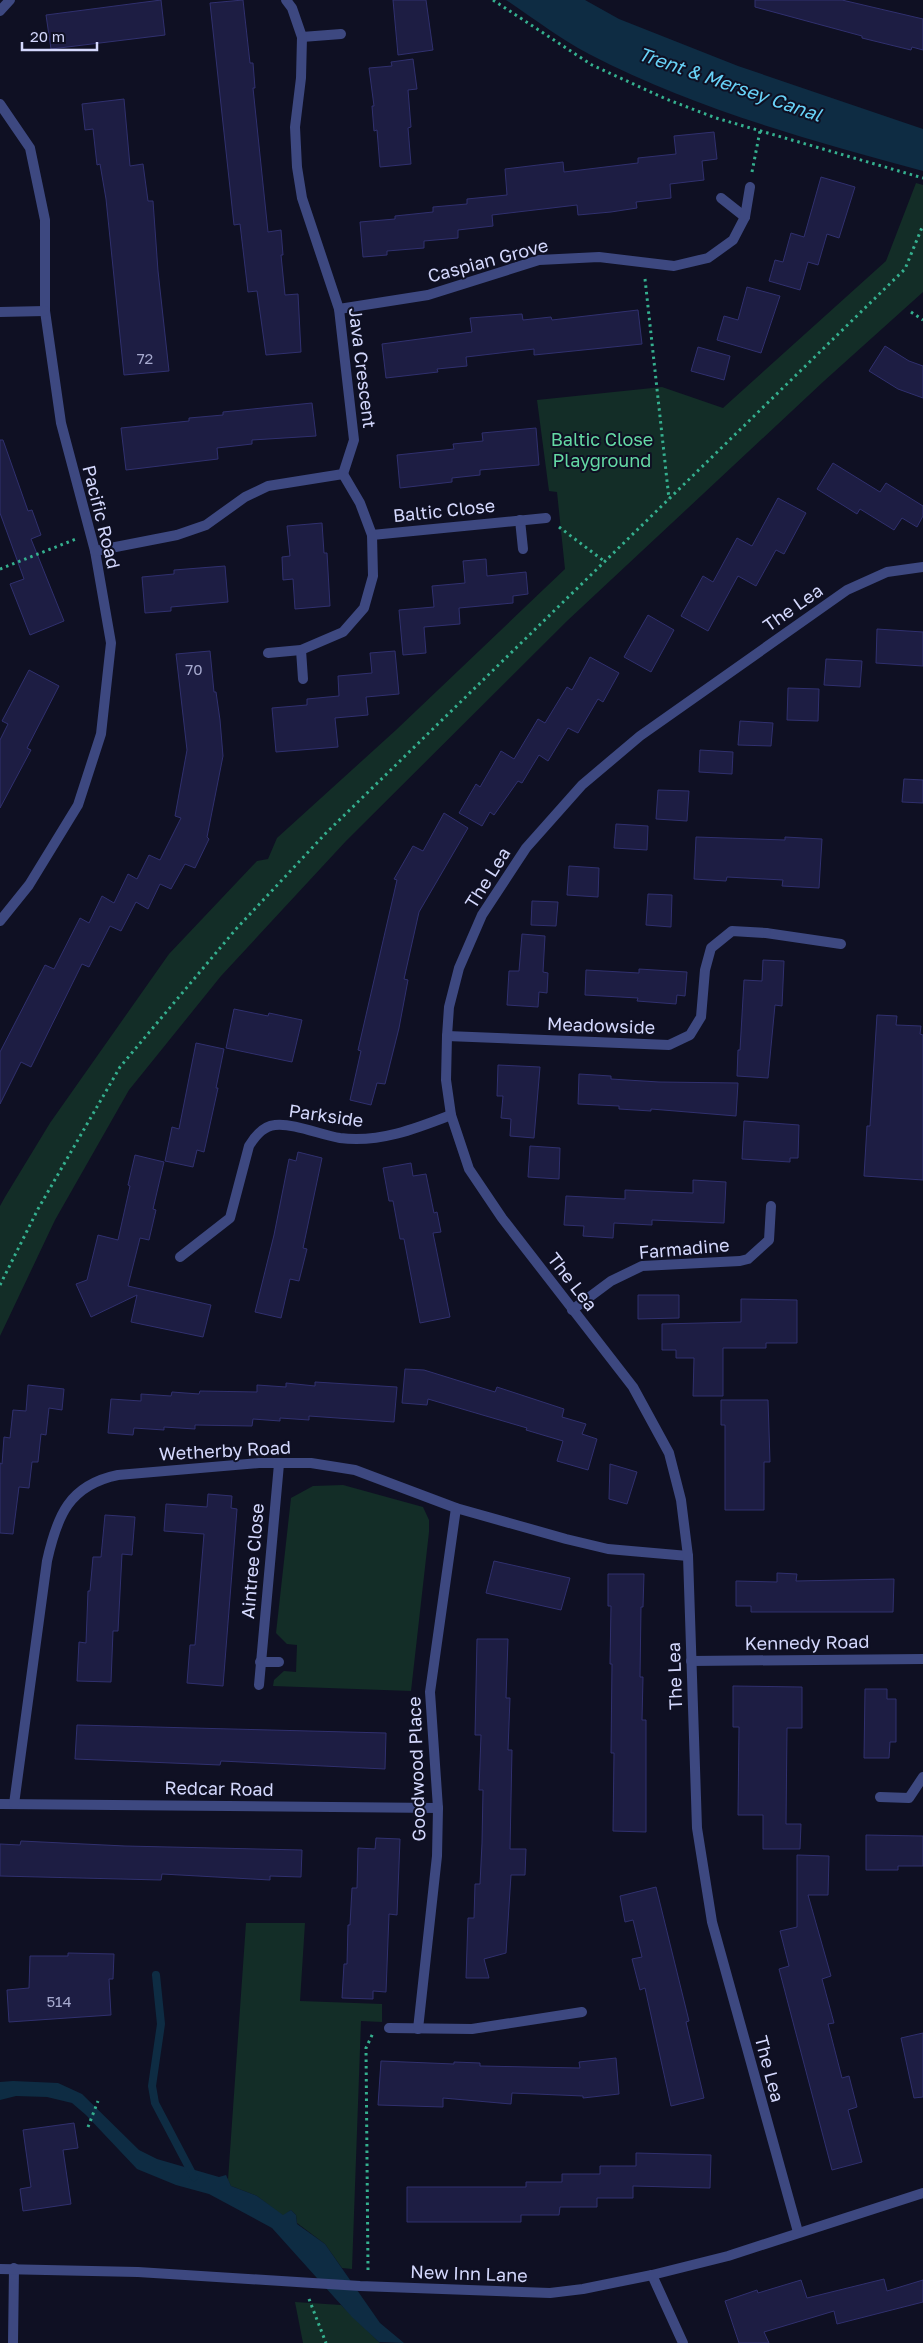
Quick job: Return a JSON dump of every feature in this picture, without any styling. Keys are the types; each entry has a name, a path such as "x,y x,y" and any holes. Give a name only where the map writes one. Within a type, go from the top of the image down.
{"street":[{"path":"0,11 10,0"},
{"name":"Java Crescent","path":"286,0 292,8 302,37 301,78 294,127 302,198 339,309 354,440 343,474"},
{"path":"302,37 341,34"},
{"name":"Pacific Road","path":"0,104 30,148 45,220 45,311 61,423 95,551 111,643 101,734 78,805 29,885 0,922"},
{"name":"Caspian Grove","path":"339,309 428,295 539,260 599,258 674,266 708,258 733,240 745,217 750,187"},
{"path":"721,198 745,217"},
{"path":"0,312 45,311"},
{"path":"95,551 177,535 206,525 245,497 268,486 343,474"},
{"name":"Baltic Close","path":"268,653 301,650 343,632 364,608 373,576 372,535 360,503 343,474"},
{"name":"Baltic Close","path":"372,535 546,518"},
{"name":"Baltic Close","path":"520,520 523,549"},
{"name":"The Lea","path":"798,2232 712,1922 697,1828 688,1556 681,1500 669,1453 633,1387 572,1310 486,1195 470,1168 451,1116 446,1080 449,1007 459,968 482,915 526,848 582,786 640,736 847,590 887,572 923,567"},
{"path":"301,650 303,679"},
{"name":"Meadowside","path":"447,1036 670,1045 690,1035 701,1016 705,970 711,948 732,931 766,933 841,944"},
{"name":"Parkside","path":"180,1258 230,1218 249,1146 255,1137 269,1127 284,1126 340,1138 367,1139 418,1128 451,1116"},
{"name":"Farmadine","path":"572,1310 611,1281 642,1266 740,1261 748,1258 769,1240 772,1206"},
{"name":"Wetherby Road","path":"14,1804 47,1560 52,1538 71,1499 98,1478 118,1474 259,1463 311,1463 355,1470 456,1508 608,1549 688,1556"},
{"name":"Aintree Close","path":"258,1685 279,1464"},
{"name":"Goodwood Place","path":"418,2028 437,1856 438,1808 430,1692 456,1508"},
{"name":"Kennedy Road","path":"691,1661 923,1659"},
{"path":"260,1662 279,1662"},
{"path":"880,1797 909,1798 923,1777"},
{"name":"Redcar Road","path":"0,1804 438,1808"},
{"path":"389,2028 472,2029 582,2012"},
{"name":"New Inn Lane","path":"0,2269 138,2272 364,2286 550,2293 583,2289 652,2275 728,2256 923,2193"},
{"path":"13,2343 14,2268"},
{"path":"652,2275 683,2343"}],"path":[{"path":"493,0 601,70 666,99 716,118 923,178"},
{"path":"750,187 760,131"},
{"path":"0,1285 38,1209 120,1067 236,929 326,833 905,269 923,225"},
{"path":"643,263 669,499"},
{"path":"911,312 923,320"},
{"path":"546,518 604,561"},
{"path":"0,569 90,534"},
{"path":"364,2286 366,2048 374,2031 389,2028"},
{"path":"88,2127 98,2101"},
{"path":"302,2282 326,2343"}],"green space":[{"name":"Baltic Close Playground","path":"916,183 923,185 923,292 824,381 567,621 346,841 221,976 129,1090 55,1220 0,1336 0,1206 50,1123 169,954 257,861 268,859 277,838 396,730 565,569 557,492 549,491 537,400 662,387 723,408 886,261"},
{"path":"343,1485 423,1507 429,1520 411,1691 273,1686 274,1680 284,1671 296,1672 297,1645 287,1644 276,1633 291,1498 313,1486"},
{"path":"246,1923 305,1923 300,2001 382,2004 382,2022 361,2021 352,2269 342,2268 325,2244 297,2223 296,2215 291,2210 283,2216 257,2196 231,2186 228,2180"},
{"path":"295,2302 341,2305 380,2343 303,2343"}],"water":[{"name":"Trent & Mersey Canal","path":"506,0 585,0 619,19 738,66 923,129 923,171 753,122 670,91 629,74 578,48"},
{"path":"0,2082 58,2083 82,2094 139,2150 157,2159 219,2177 226,2175 231,2186 257,2196 283,2215 291,2210 296,2215 297,2224 325,2244 380,2323 404,2343 379,2342 352,2317 272,2228 209,2194 176,2185 137,2169 86,2115 72,2103 47,2097 16,2096 0,2100"}],"building":[{"path":"161,0 165,35 51,49 46,15"},
{"path":"243,0 250,63 253,63 255,88 253,88 268,232 281,230 283,255 281,255 285,295 298,294 301,352 266,355 257,291 248,292 240,224 234,225 210,3"},
{"path":"393,0 426,0 433,50 398,55"},
{"path":"755,0 842,0 923,19 923,50 912,47 911,50 862,38 862,36 755,7"},
{"path":"413,59 417,89 408,90 411,127 408,128 411,164 380,167 377,130 374,131 372,106 374,106 369,68 392,66 391,62"},
{"path":"124,99 130,166 143,164 148,201 153,201 158,271 169,371 124,375 106,199 100,164 97,165 93,129 85,130 82,104"},
{"path":"714,132 717,159 702,161 704,180 670,184 671,198 636,202 637,208 611,212 578,215 577,205 492,215 493,226 458,230 458,238 424,241 424,248 387,251 387,255 363,257 360,222 395,219 395,216 433,212 433,207 467,204 467,199 507,195 505,169 563,162 564,172 638,163 638,158 676,154 674,136"},
{"path":"821,177 855,187 839,238 827,234 818,265 808,262 800,290 769,281 775,260 783,262 791,233 804,237"},
{"path":"747,287 780,296 761,353 717,340 724,316 738,320"},
{"path":"638,310 642,344 534,355 534,349 466,357 467,366 437,369 438,372 386,378 382,344 472,332 470,318 522,314 523,320 551,317 552,320"},
{"path":"885,346 909,361 923,366 923,398 898,389 869,371"},
{"path":"698,347 730,356 724,380 691,371"},
{"path":"312,403 316,436 252,440 252,444 217,448 218,459 126,470 121,428 189,421 189,418 223,415 223,412"},
{"path":"536,428 539,465 480,470 480,475 452,478 452,482 400,488 397,455 454,449 453,444 483,441 482,433"},
{"path":"0,440 3,440 28,511 32,510 41,535 31,539 64,621 30,635 10,584 24,579 0,513"},
{"path":"833,463 880,492 886,483 923,506 923,516 917,527 902,518 894,530 860,509 857,514 817,489"},
{"path":"778,498 806,513 784,554 776,550 756,586 738,576 708,631 681,616 703,576 713,582 737,538 752,546"},
{"path":"322,523 324,553 327,553 330,606 295,609 293,579 283,580 282,557 290,556 287,526"},
{"path":"486,559 487,576 526,572 528,594 513,596 513,603 459,608 460,624 424,627 426,653 403,655 399,610 434,607 432,586 465,583 463,561"},
{"path":"225,566 228,602 171,607 171,611 145,613 142,577 174,574 174,570"},
{"path":"648,615 674,630 651,672 624,657"},
{"path":"877,629 923,632 923,666 876,663"},
{"path":"210,651 223,756 207,837 209,839 195,868 185,864 171,889 160,884 148,909 136,902 121,931 110,926 89,967 82,964 31,1067 21,1062 0,1104 0,1052 45,965 54,969 80,918 89,923 102,896 114,903 128,874 137,879 149,855 160,860 181,818 175,816 187,750 176,654"},
{"path":"395,651 399,694 366,697 368,715 335,718 338,747 276,752 272,708 307,705 307,699 339,696 338,676 372,673 370,653"},
{"path":"590,657 619,673 603,702 598,699 578,733 568,728 548,761 539,755 522,783 518,781 494,815 490,812 482,826 459,813 476,784 480,787 501,751 514,759 538,719 545,723 567,687 572,690"},
{"path":"826,659 862,661 860,687 824,685"},
{"path":"29,670 59,686 27,748 31,750 0,808 0,740 8,724 2,721"},
{"path":"788,688 819,689 818,721 787,720"},
{"path":"740,721 773,723 771,746 738,745"},
{"path":"700,750 733,752 732,774 699,772"},
{"path":"904,779 923,780 923,803 902,802"},
{"path":"658,790 689,791 687,821 656,819"},
{"path":"444,813 468,828 419,912 404,979 408,980 399,1028 385,1084 377,1083 371,1105 350,1100 361,1051 358,1050 397,880 394,879 413,846 423,851"},
{"path":"616,824 648,826 647,850 614,848"},
{"path":"696,837 785,840 785,837 822,839 819,888 782,886 783,880 727,877 726,881 694,879"},
{"path":"569,866 599,868 598,897 567,895"},
{"path":"648,894 672,895 671,927 646,925"},
{"path":"532,901 558,902 556,926 531,925"},
{"path":"522,934 545,936 543,972 548,973 547,993 539,992 538,1007 507,1005 509,971 519,971"},
{"path":"763,960 784,961 782,1006 775,1005 768,1078 737,1076 744,980 762,981"},
{"path":"639,969 687,972 685,996 677,995 676,1004 637,1001 638,998 585,995 586,970 639,973"},
{"path":"234,1009 268,1016 269,1013 302,1020 292,1062 226,1048"},
{"path":"877,1015 897,1016 896,1025 921,1026 920,1034 923,1035 923,1180 864,1176 867,1126 870,1126"},
{"path":"196,1043 224,1049 216,1088 218,1088 204,1152 197,1150 193,1167 165,1161 172,1127 179,1129"},
{"path":"498,1065 540,1067 534,1138 510,1136 511,1119 501,1118 503,1096 497,1096"},
{"path":"579,1074 611,1076 611,1079 659,1082 738,1083 736,1116 651,1109 651,1111 619,1109 619,1106 578,1104"},
{"path":"744,1121 799,1125 798,1158 790,1158 790,1162 742,1159"},
{"path":"530,1146 560,1148 559,1179 528,1177"},
{"path":"298,1152 322,1158 303,1248 307,1249 299,1281 290,1279 281,1318 255,1312 274,1235 289,1159 296,1161"},
{"path":"135,1155 164,1162 153,1209 156,1210 149,1240 140,1238 128,1286 211,1305 203,1337 131,1322 137,1295 91,1317 76,1284 87,1280 98,1235 118,1240"},
{"path":"411,1163 413,1176 426,1174 434,1213 437,1212 441,1232 433,1233 450,1317 420,1323 404,1239 400,1239 393,1201 389,1201 383,1168"},
{"path":"693,1180 726,1182 724,1223 652,1220 652,1225 614,1223 613,1238 583,1236 584,1226 564,1225 566,1196 625,1199 625,1190 693,1193"},
{"path":"638,1295 679,1295 679,1318 638,1319"},
{"path":"741,1299 797,1300 797,1343 766,1343 766,1348 723,1348 723,1396 693,1396 694,1358 676,1358 676,1350 662,1350 662,1324 741,1322"},
{"path":"405,1369 424,1370 495,1392 497,1387 564,1409 562,1417 586,1424 582,1434 597,1439 588,1470 557,1461 563,1441 526,1430 527,1428 428,1399 427,1405 402,1403"},
{"path":"315,1382 397,1387 394,1422 309,1416 309,1420 280,1418 280,1421 253,1419 252,1426 195,1425 195,1429 164,1427 164,1430 134,1428 133,1435 108,1433 111,1399 141,1401 141,1394 171,1396 172,1392 199,1394 200,1391 257,1392 257,1385 286,1387 286,1383 315,1386"},
{"path":"28,1385 64,1389 62,1410 49,1408 46,1435 41,1434 38,1462 32,1462 29,1488 19,1487 13,1534 0,1533 0,1463 2,1464 4,1437 10,1438 13,1410 26,1411"},
{"path":"721,1400 768,1400 770,1462 764,1462 764,1510 725,1510 725,1425 721,1425"},
{"path":"610,1464 637,1472 627,1504 609,1499"},
{"path":"208,1494 232,1496 231,1508 237,1509 223,1686 187,1683 190,1645 195,1645 204,1534 164,1531 166,1504 207,1507"},
{"path":"105,1515 135,1517 132,1555 122,1554 118,1631 113,1631 111,1682 77,1681 79,1642 86,1643 88,1591 90,1591 93,1557 101,1557"},
{"path":"494,1561 570,1578 561,1610 486,1593"},
{"path":"777,1573 797,1574 796,1581 894,1579 893,1612 751,1612 751,1606 736,1606 736,1581 777,1582"},
{"path":"608,1574 644,1574 643,1607 641,1607 640,1677 643,1677 642,1720 646,1720 646,1832 613,1831 614,1753 611,1753 612,1664 610,1664 611,1606 608,1606"},
{"path":"477,1639 508,1639 506,1698 510,1698 508,1750 512,1750 510,1849 526,1849 525,1875 511,1875 506,1953 484,1959 489,1978 466,1978 468,1918 474,1918 475,1884 480,1884 482,1843 483,1790 479,1790 481,1735 475,1735"},
{"path":"733,1686 802,1687 802,1728 787,1728 786,1824 801,1824 800,1849 763,1849 763,1815 738,1815 739,1727 733,1727"},
{"path":"865,1689 887,1689 887,1699 896,1699 896,1742 890,1742 889,1758 864,1758"},
{"path":"77,1725 386,1733 385,1769 221,1761 220,1765 75,1759"},
{"path":"866,1835 923,1836 923,1866 898,1866 898,1870 866,1870"},
{"path":"376,1838 400,1839 397,1915 389,1914 386,1992 373,1991 373,1999 342,1998 344,1964 347,1964 348,1925 350,1925 352,1888 357,1888 358,1848 375,1849"},
{"path":"21,1841 125,1846 302,1850 301,1877 270,1876 270,1880 162,1874 161,1880 0,1876 0,1844 20,1845"},
{"path":"797,1855 829,1856 828,1895 808,1895 831,1976 822,1979 834,2023 828,2024 842,2078 849,2076 857,2107 848,2110 862,2162 832,2170 779,1969 789,1966 780,1931 797,1927"},
{"path":"656,1887 689,2021 686,2022 704,2098 671,2106 645,1988 640,1990 632,1959 642,1957 633,1920 625,1922 620,1896"},
{"path":"68,1953 114,1954 113,1979 109,1979 111,2015 9,2022 7,1990 29,1988 30,1956 68,1956"},
{"path":"923,2033 923,2097 914,2098 901,2038"},
{"path":"616,2058 619,2094 583,2098 583,2096 512,2093 511,2104 443,2098 443,2107 378,2105 381,2061 454,2064 454,2062 480,2063 480,2066 580,2068 579,2062"},
{"path":"74,2123 78,2148 63,2150 71,2204 23,2211 20,2189 31,2187 23,2130"},
{"path":"636,2153 711,2155 710,2188 633,2186 633,2198 597,2198 597,2207 560,2207 559,2215 521,2215 521,2222 407,2222 407,2187 526,2187 526,2182 562,2182 562,2174 600,2174 600,2166 636,2166"},
{"path":"884,2279 887,2291 923,2280 923,2302 837,2324 834,2311 764,2332 769,2343 739,2343 725,2301 757,2290 758,2293 801,2280 807,2298"}],"waterway":[{"path":"156,1975 161,2024 152,2086 155,2103 194,2177"}]}
